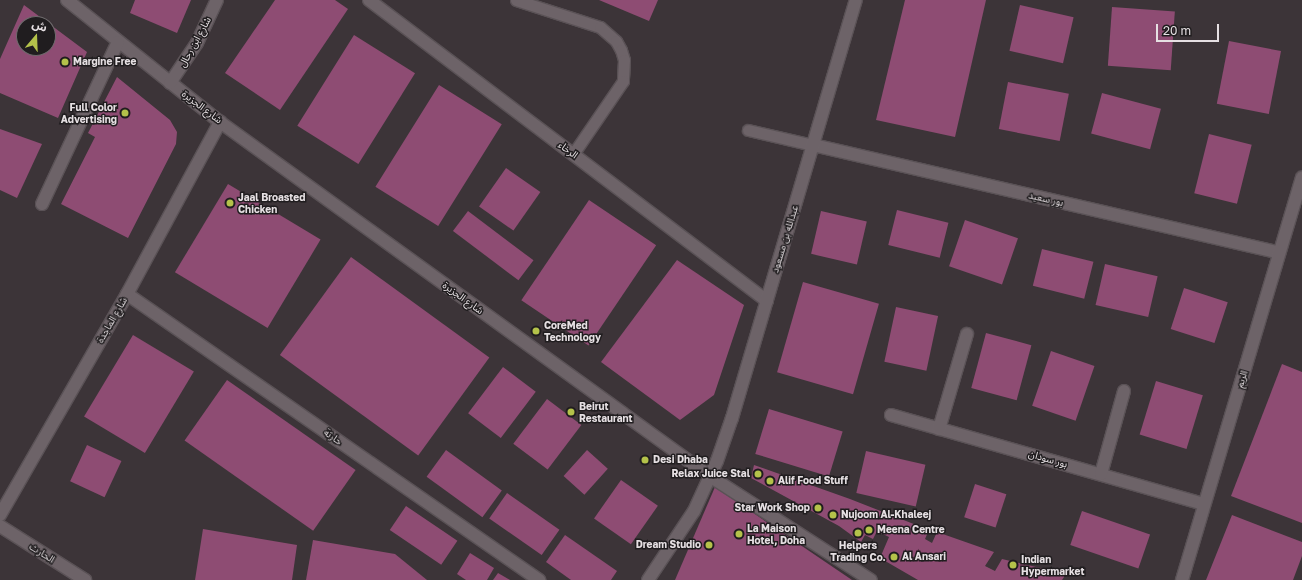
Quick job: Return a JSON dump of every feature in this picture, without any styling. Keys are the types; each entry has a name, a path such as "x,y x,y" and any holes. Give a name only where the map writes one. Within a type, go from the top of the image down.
{"street":[{"name":"شارع الجزيرة","path":"67,0 220,122 711,477 871,580"},
{"name":"شارع ابن رحال","path":"170,83 197,43 217,0"},
{"name":"الرخاء","path":"369,0 767,301"},
{"name":"عبدالله بن مسعود","path":"648,580 685,525 711,477 732,418 856,0"},
{"path":"42,204 118,42"},
{"name":"شارع الماجدة","path":"0,515 127,294 220,122"},
{"name":"بور سعيد","path":"813,145 1279,254"},
{"name":"الريم","path":"1182,580 1279,254 1298,204 1302,178"},
{"name":"حارثة","path":"127,294 539,580"},
{"path":"939,429 967,334"},
{"path":"1101,474 1124,391"},
{"name":"بور سودان","path":"891,415 1204,504"},
{"name":"الحارث","path":"0,526 85,580"}],"lane":[{"path":"516,0 600,27 616,41 621,50 624,60 623,81 572,154"},
{"path":"748,130 813,145"}],"building":[{"path":"135,0 191,0 177,33 130,13"},
{"path":"275,0 335,0 348,9 280,110 225,73"},
{"path":"599,0 658,0 649,21"},
{"path":"905,0 986,0 955,137 876,120"},
{"path":"24,5 39,16 19,16"},
{"path":"1020,5 1074,17 1063,63 1009,51"},
{"path":"1112,7 1175,11 1171,70 1108,66"},
{"path":"16,23 16,56 56,56 56,29 87,52 58,118 0,93 0,59"},
{"path":"354,35 415,73 358,164 297,126"},
{"path":"1229,41 1281,51 1269,114 1217,104"},
{"path":"117,77 170,120 177,132 176,144 128,238 61,204 95,137 88,133"},
{"path":"1008,82 1069,94 1060,141 999,129"},
{"path":"439,85 502,124 438,226 375,187"},
{"path":"1102,93 1161,109 1150,149 1091,134"},
{"path":"0,129 42,144 17,198 0,190"},
{"path":"1209,134 1252,145 1237,204 1194,193"},
{"path":"506,168 540,192 513,231 479,207"},
{"path":"228,184 321,240 268,328 175,272"},
{"path":"589,200 656,245 588,346 521,300"},
{"path":"897,210 948,223 940,258 888,245"},
{"path":"468,211 533,260 518,280 453,231"},
{"path":"821,211 867,222 857,264 811,254"},
{"path":"965,220 1018,238 1002,285 949,266"},
{"path":"1042,249 1093,262 1084,299 1033,286"},
{"path":"351,257 489,358 418,455 280,355"},
{"path":"677,260 744,305 714,395 680,420 601,362"},
{"path":"1105,264 1158,276 1148,317 1096,305"},
{"path":"803,282 879,304 853,394 777,372"},
{"path":"1184,288 1228,302 1214,343 1171,329"},
{"path":"896,307 938,316 926,371 884,362"},
{"path":"986,333 1031,345 1017,400 971,388"},
{"path":"133,335 194,372 145,453 84,416"},
{"path":"1051,351 1094,366 1076,421 1032,406"},
{"path":"1282,364 1302,372 1302,523 1231,496"},
{"path":"503,367 536,392 501,438 468,413"},
{"path":"227,380 356,470 313,531 185,441"},
{"path":"1156,381 1203,395 1186,449 1140,435"},
{"path":"547,399 581,425 548,470 513,444"},
{"path":"769,409 843,432 829,476 755,454"},
{"path":"87,445 121,461 105,497 70,481"},
{"path":"446,450 502,491 482,517 427,477"},
{"path":"587,450 608,469 584,495 564,476"},
{"path":"866,451 925,465 916,507 856,493"},
{"path":"754,465 850,499 929,530 925,539 932,543 937,532 994,552 985,566 995,571 1002,559 1066,574 1062,580 918,580 880,558 889,537 877,531 873,539 865,535 861,542 839,526 751,478"},
{"path":"621,480 658,506 631,544 594,519"},
{"path":"975,484 1006,494 996,527 964,517"},
{"name":"La Maison Hotel, Doha","path":"715,487 852,580 675,580"},
{"path":"507,493 559,530 542,555 489,518"},
{"path":"406,506 457,541 441,565 390,530"},
{"path":"1082,511 1150,534 1138,568 1070,545"},
{"path":"1232,515 1302,542 1302,556 1293,580 1206,580"},
{"path":"203,529 297,545 292,580 195,580"},
{"path":"565,535 617,571 611,580 571,580 546,562"},
{"path":"313,540 395,554 427,580 306,580"},
{"path":"470,553 494,568 487,580 466,580 457,574"},
{"path":"498,573 510,580 493,580"}],"place":[{"name":"Margine Free","path":"65,62"},
{"name":"Full Color Advertising","path":"125,113"},
{"name":"Jaal Broasted Chicken","path":"230,203"},
{"name":"CoreMed Technology","path":"536,331"},
{"name":"Beirut Restaurant","path":"571,412"},
{"name":"Desi Dhaba","path":"645,460"},
{"name":"Relax Juice Stal","path":"758,474"},
{"name":"Alif Food Stuff","path":"770,481"},
{"name":"Star Work Shop","path":"818,508"},
{"name":"Nujoom Al-Khaleej","path":"833,515"},
{"name":"Meena Centre","path":"869,530"},
{"name":"Helpers Trading Co.","path":"858,533"},
{"name":"La Maison Hotel, Doha","path":"739,534"},
{"name":"Dream Studio","path":"709,545"},
{"name":"Al Ansari","path":"894,557"},
{"name":"Indian Hypermarket","path":"1013,565"}]}
